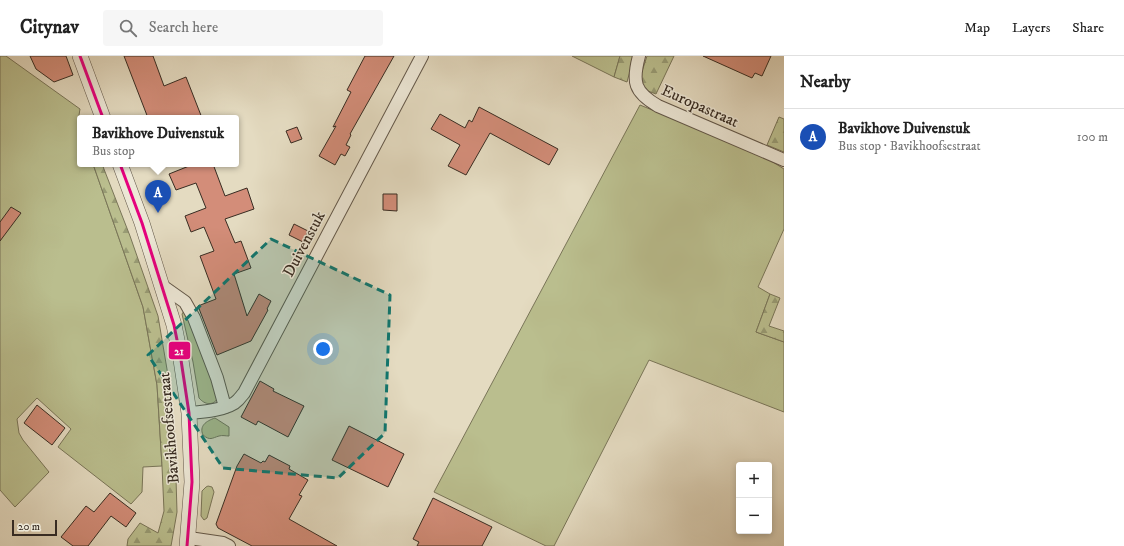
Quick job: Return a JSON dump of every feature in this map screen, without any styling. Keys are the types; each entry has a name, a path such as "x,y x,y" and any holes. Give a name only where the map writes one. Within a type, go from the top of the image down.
{"street":[{"path":"80,56 102,115"},
{"name":"Duivenstuk","path":"189,413 215,410 226,407 237,402 244,392 422,56"},
{"name":"Europastraat","path":"639,56 635,81 638,90 648,100 658,106 784,160"},
{"name":"Bavikhoofsestraat","path":"121,167 142,223 174,325 181,360 189,413 192,482 188,542"},
{"path":"161,285 185,302 194,318 218,378 226,407"},
{"path":"188,542 223,543 229,546"}],"highlighted area":[{"path":"271,239 390,295 385,433 338,478 223,468 148,355"}],"green space":[{"path":"0,56 6,56 80,109 79,115 77,115 77,167 94,167 143,307 157,385 162,466 143,467 142,492 131,504 58,447 71,429 37,398 17,419 19,433 49,472 15,507 0,490"},
{"path":"572,56 620,56 614,77"},
{"path":"620,56 634,56 627,82 614,77"},
{"path":"647,56 674,56 656,94 637,87"},
{"path":"640,105 760,154 784,169 784,229 758,287 770,294 756,332 784,342 784,412 649,360 554,546 546,546 434,492"},
{"path":"779,117 784,119 784,152 767,145"},
{"path":"94,167 103,167 130,236 158,316 170,387 175,445 177,512 171,546 127,546 128,539 140,523 158,533 164,511 157,385 143,307"},
{"path":"770,294 780,298 769,326 784,331 784,342 756,332"},
{"path":"184,311 210,369 218,398 216,401 209,404 199,398 193,362 182,314"},
{"path":"215,418 229,427 229,436 209,438 203,435 202,429 204,424"},
{"path":"208,486 212,487 214,492 207,518 204,520 201,516 202,491"}],"building":[{"path":"30,56 66,56 73,75 54,82 36,69"},
{"path":"124,56 153,56 164,86 186,77 201,115 147,115"},
{"path":"365,56 394,56 350,134 351,135 346,145 350,147 345,156 341,154 335,165 319,156 336,126 333,127 351,92 347,90"},
{"path":"703,56 771,56 762,76 755,73 752,78"},
{"path":"479,107 558,149 549,165 490,133 466,175 448,166 460,145 431,129 440,114 465,128 469,120 472,122"},
{"path":"297,127 302,139 291,143 286,131"},
{"path":"186,167 214,167 225,196 247,188 254,209 225,219 235,243 241,241 251,268 234,274 247,316 259,294 271,301 267,309 268,310 251,341 217,355 198,306 216,299 200,256 214,251 204,227 191,232 185,216 206,208 196,183 176,190 169,174"},
{"path":"383,194 397,194 397,211 383,210"},
{"path":"11,207 21,213 0,241 0,222"},
{"path":"294,224 308,231 303,242 289,235"},
{"path":"260,381 274,389 273,391 304,406 288,437 258,421 256,425 241,417"},
{"path":"37,405 65,428 52,445 24,423"},
{"path":"349,426 404,454 388,487 332,460"},
{"path":"244,454 261,463 263,461 265,462 269,455 290,466 289,469 308,480 299,495 302,496 289,519 337,546 252,546 218,528 216,524 237,466"},
{"path":"110,493 136,513 126,527 111,516 88,546 73,546 61,537 86,506 94,512"},
{"path":"433,498 492,527 482,546 417,546 419,542 413,539"}],"transit line":[{"name":"21","path":"80,56 102,115"},
{"name":"21","path":"121,167 142,223 174,325 181,360 189,413 192,482 187,546"}],"place":[{"name":"Bavikhove Duivenstuk","path":"158,213"}]}
